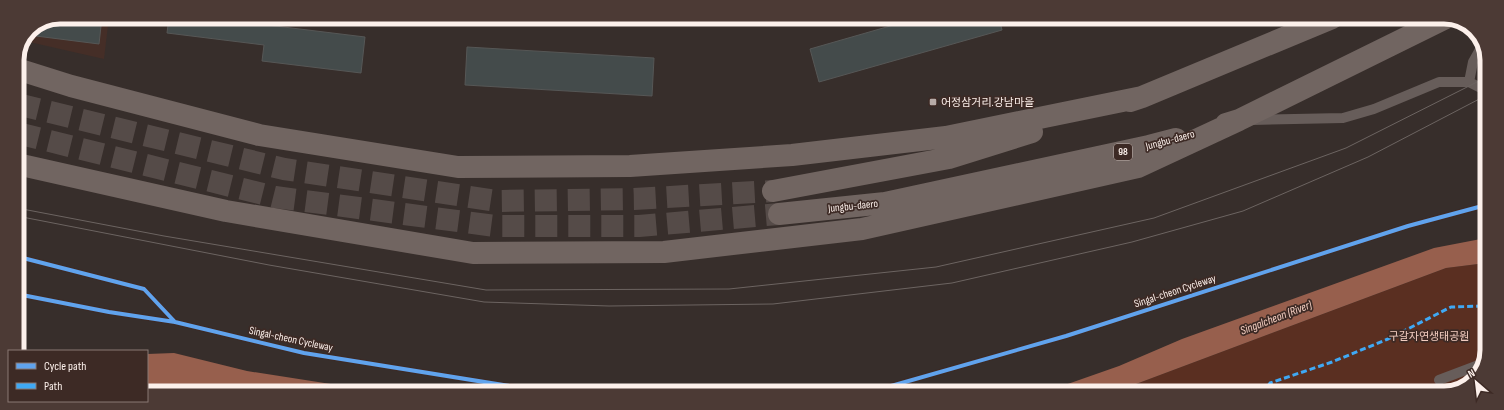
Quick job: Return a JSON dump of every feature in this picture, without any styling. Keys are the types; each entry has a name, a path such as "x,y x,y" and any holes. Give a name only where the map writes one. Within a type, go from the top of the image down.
{"main road":[{"path":"773,191 949,158 1142,97 1318,24"},
{"name":"Jungbu-daero","path":"778,214 885,203 1149,146 1239,120 1434,24"},
{"path":"24,70 71,86 259,135 458,167 630,166 792,155 946,137 1142,97"},
{"path":"24,166 226,211 473,253 664,252 862,229 1138,168 1239,120"}],"lane":[{"path":"1469,82 1473,62 1479,52"},
{"path":"1239,120 1343,118 1374,109 1439,82 1469,82 1480,88"},
{"path":"1439,380 1456,374"}],"shaded area":[{"path":"108,24 104,59 29,42 40,30 53,25"}],"green space":[{"name":"구갈자연생태공원","path":"1480,264 1480,355 1478,362 1456,362 1455,384 1449,386 1131,386 1446,268"}],"water":[{"name":"Singalcheon (River)","path":"1480,239 1480,264 1446,268 1131,386 1062,386 1119,366 1182,339 1434,248"},
{"path":"174,353 247,371 343,386 148,386 148,354"}],"building":[{"path":"101,24 99,44 34,36 40,30 53,25"},
{"path":"168,24 267,24 365,37 361,73 262,61 264,45 167,33"},
{"path":"897,24 1000,24 1002,30 819,82 810,49"},
{"path":"467,47 654,58 652,96 465,85"}],"tunnel":[{"path":"24,106 284,169 497,201 634,199 773,191"},
{"path":"24,135 275,197 495,226 639,226 779,214"}],"tram line":[{"path":"24,209 164,236 486,290 729,289 936,267 1154,218 1346,148 1480,81"},
{"path":"24,217 269,265 484,302 609,306 773,304 952,283 1132,242 1243,211 1368,157 1480,99"}],"marked path":[{"path":"1268,386 1270,383 1332,362 1388,339 1451,307 1480,306"}],"cycle path":[{"name":"Singal-cheon Cycleway","path":"891,386 1066,336 1408,226 1480,207"},
{"path":"24,258 144,289 175,322"},
{"name":"Singal-cheon Cycleway","path":"24,295 109,312 175,322 304,353 509,386"}],"place":[{"name":"어정삼거리.강남마을","path":"933,102"}]}
